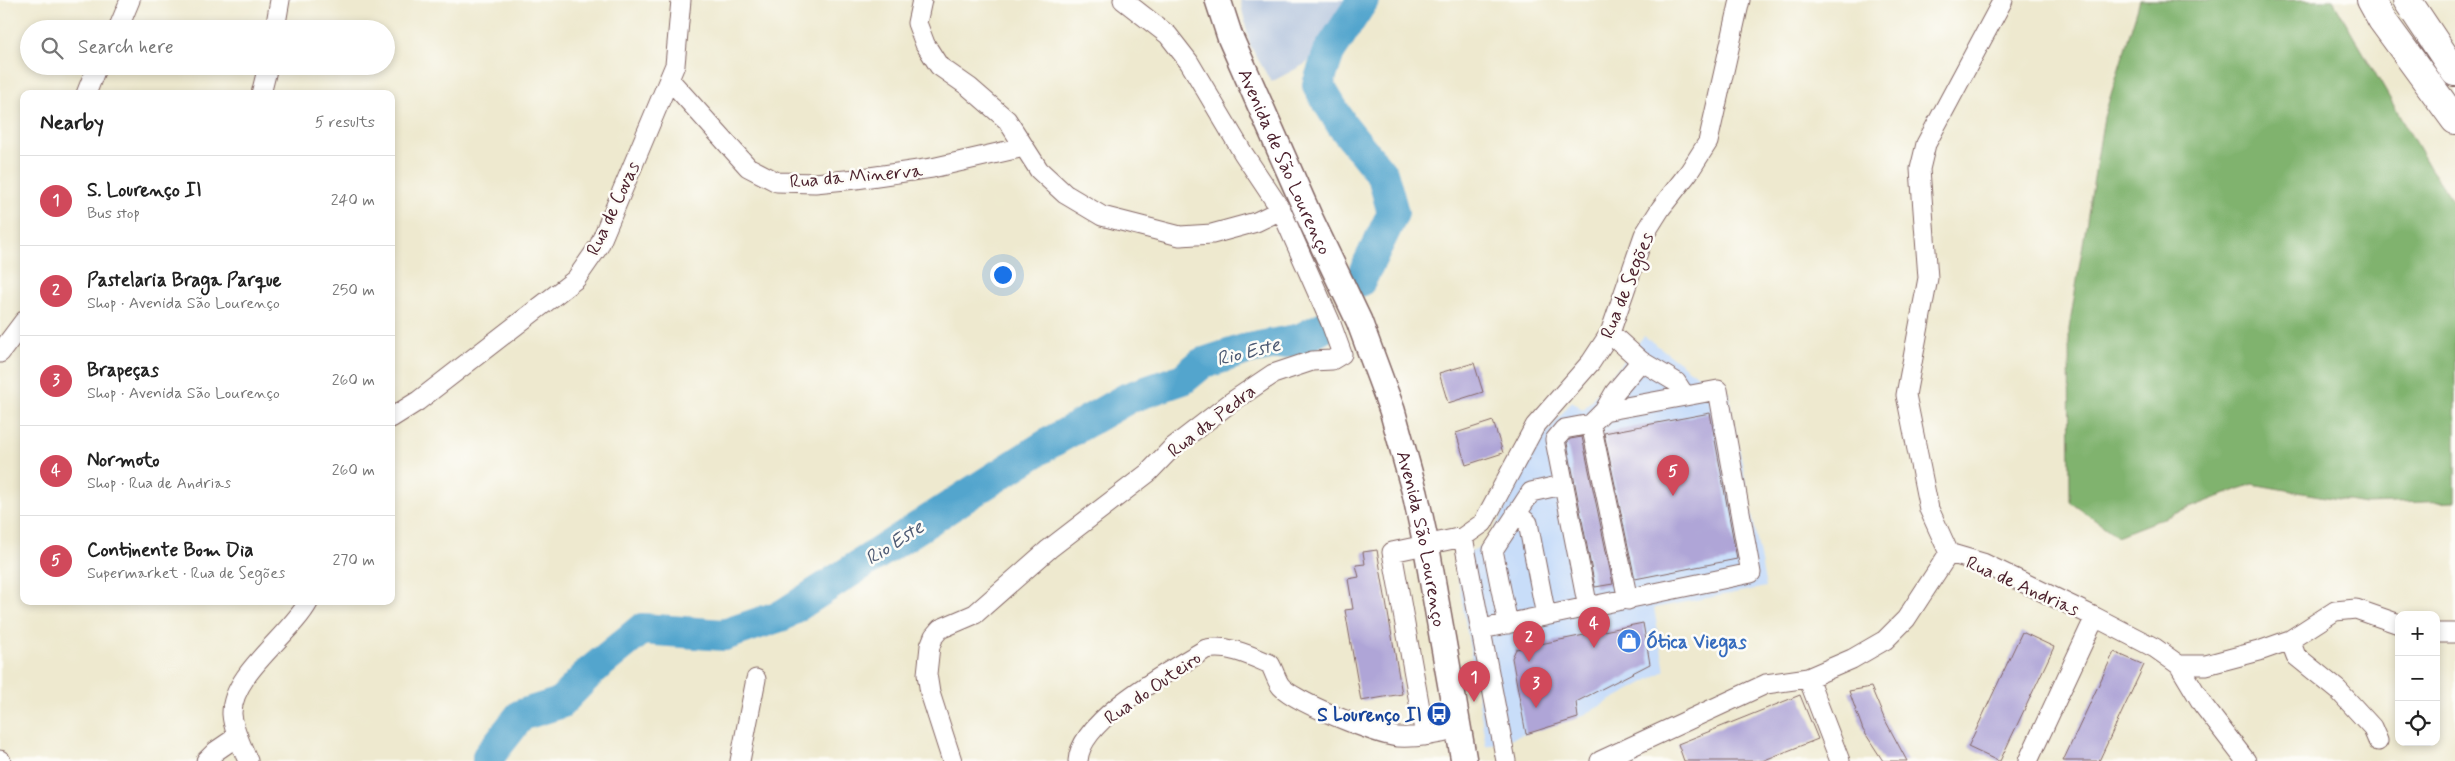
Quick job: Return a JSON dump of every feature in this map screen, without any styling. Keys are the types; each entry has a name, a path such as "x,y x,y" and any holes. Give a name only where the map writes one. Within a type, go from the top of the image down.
{"highway":[{"path":"2370,0 2455,120"},
{"path":"2407,0 2455,72"}],"main road":[{"name":"Avenida de São Lourenço","path":"1218,0 1230,37 1309,216 1359,321"},
{"name":"Avenida São Lourenço","path":"1359,321 1401,439 1426,544 1464,761"}],"street":[{"path":"122,20 130,0"},
{"path":"277,20 280,0"},
{"name":"Rua de Covas","path":"395,415 443,382 576,279 598,246 675,65 681,0"},
{"path":"922,0 917,23 925,44 939,66 969,87 1007,120 1039,170 1066,194 1102,216 1180,236 1212,234 1256,222 1280,210 1309,216"},
{"path":"1123,0 1168,35 1189,62 1243,153 1280,210"},
{"name":"Rua de Segões","path":"1425,736 1392,552 1463,537 1483,523 1535,426 1591,362 1610,333 1644,235 1660,208 1689,172 1708,142 1740,0"},
{"path":"1949,554 1929,509 1906,395 1928,278 1920,169 1926,144 2003,0"},
{"path":"88,90 93,75"},
{"path":"263,90 266,75"},
{"name":"Rua da Minerva","path":"669,79 748,168 777,182 815,183 932,168 1024,147"},
{"name":"Rua da Pedra","path":"952,761 930,693 928,658 934,636 940,629 975,614 1049,549 1148,473 1173,447 1230,403 1273,374 1312,361 1332,360 1342,354 1330,320 1280,210"},
{"path":"0,353 20,326"},
{"path":"1610,333 1641,361 1676,382 1685,396"},
{"path":"1628,600 1598,418 1615,392 1641,361"},
{"path":"1482,629 1546,616 1588,608 1628,600 1751,573 1718,390 1685,396 1598,418 1564,429 1555,440 1562,485 1588,608"},
{"path":"1508,624 1493,550 1531,492 1562,485"},
{"path":"1516,513 1528,523 1546,616"},
{"path":"1463,537 1506,761"},
{"name":"Rua de Andrias","path":"1600,761 1766,684 1808,678 1852,659 1885,640 1906,619 1949,554 1983,563 2095,617 2155,648 2179,665"},
{"path":"248,761 238,736 232,713 238,690 259,660 302,615 307,605"},
{"path":"2179,665 2206,665 2290,640 2335,611 2356,609 2395,623"},
{"path":"2028,761 2095,617"},
{"path":"2440,632 2455,633"},
{"path":"2290,640 2296,656 2338,690 2372,727 2378,741"},
{"name":"Rua do Outeiro","path":"1078,761 1079,751 1088,734 1105,717 1206,649 1218,647 1231,649 1270,664 1280,685 1287,692 1311,707 1396,737 1425,736 1459,730"},
{"path":"2179,665 2203,705 2246,761"},
{"path":"1808,678 1840,761"},
{"path":"740,761 756,679"},
{"path":"206,761 216,751 238,736"}],"shaded area":[{"path":"1240,0 1346,0 1337,23 1307,63 1271,82 1250,45"},
{"path":"1644,336 1697,375 1726,380 1766,587 1654,608 1665,671 1578,718 1486,746 1455,559 1486,545 1542,438 1572,401 1583,410"}],"green space":[{"path":"2140,0 2333,0 2430,168 2455,203 2455,501 2365,504 2252,484 2117,536 2070,502 2069,329 2104,117"}],"building":[{"path":"1474,363 1483,392 1448,403 1439,373"},
{"path":"1710,413 1737,559 1635,579 1604,433"},
{"path":"1493,421 1503,453 1466,465 1456,433"},
{"path":"1582,437 1613,584 1595,587 1567,443 1570,439"},
{"path":"1377,550 1402,694 1361,701 1345,610 1353,609 1348,579 1359,577 1356,565 1365,564 1363,552"},
{"path":"1643,623 1650,664 1576,702 1578,718 1526,734 1512,658 1516,649"},
{"path":"2022,632 2054,647 2000,761 1998,761 1968,747"},
{"path":"2114,652 2144,665 2099,761 2063,761"},
{"path":"1871,687 1884,718 1907,761 1883,761 1863,730 1849,691"},
{"path":"1800,695 1818,739 1762,761 1684,761 1678,744"}],"waterway":[{"name":"Rio Este","path":"1360,281 1393,213 1383,176 1342,125 1318,85 1329,52 1363,0"},
{"name":"Rio Este","path":"488,761 488,757 521,715 560,703 591,671 642,629 724,635 783,615 1051,442 1128,398 1183,379 1201,364 1244,350 1301,339 1324,327"}],"place":[{"name":"Continente Bom Dia","path":"1673,496"},
{"name":"Ótica Viegas","path":"1629,641"},
{"name":"Normoto","path":"1594,648"},
{"name":"Pastelaria Braga Parque","path":"1529,662"},
{"name":"S. Lourenço II","path":"1474,702"},
{"name":"Brapeças","path":"1536,708"},
{"name":"S Lourenço II","path":"1439,714"}]}
